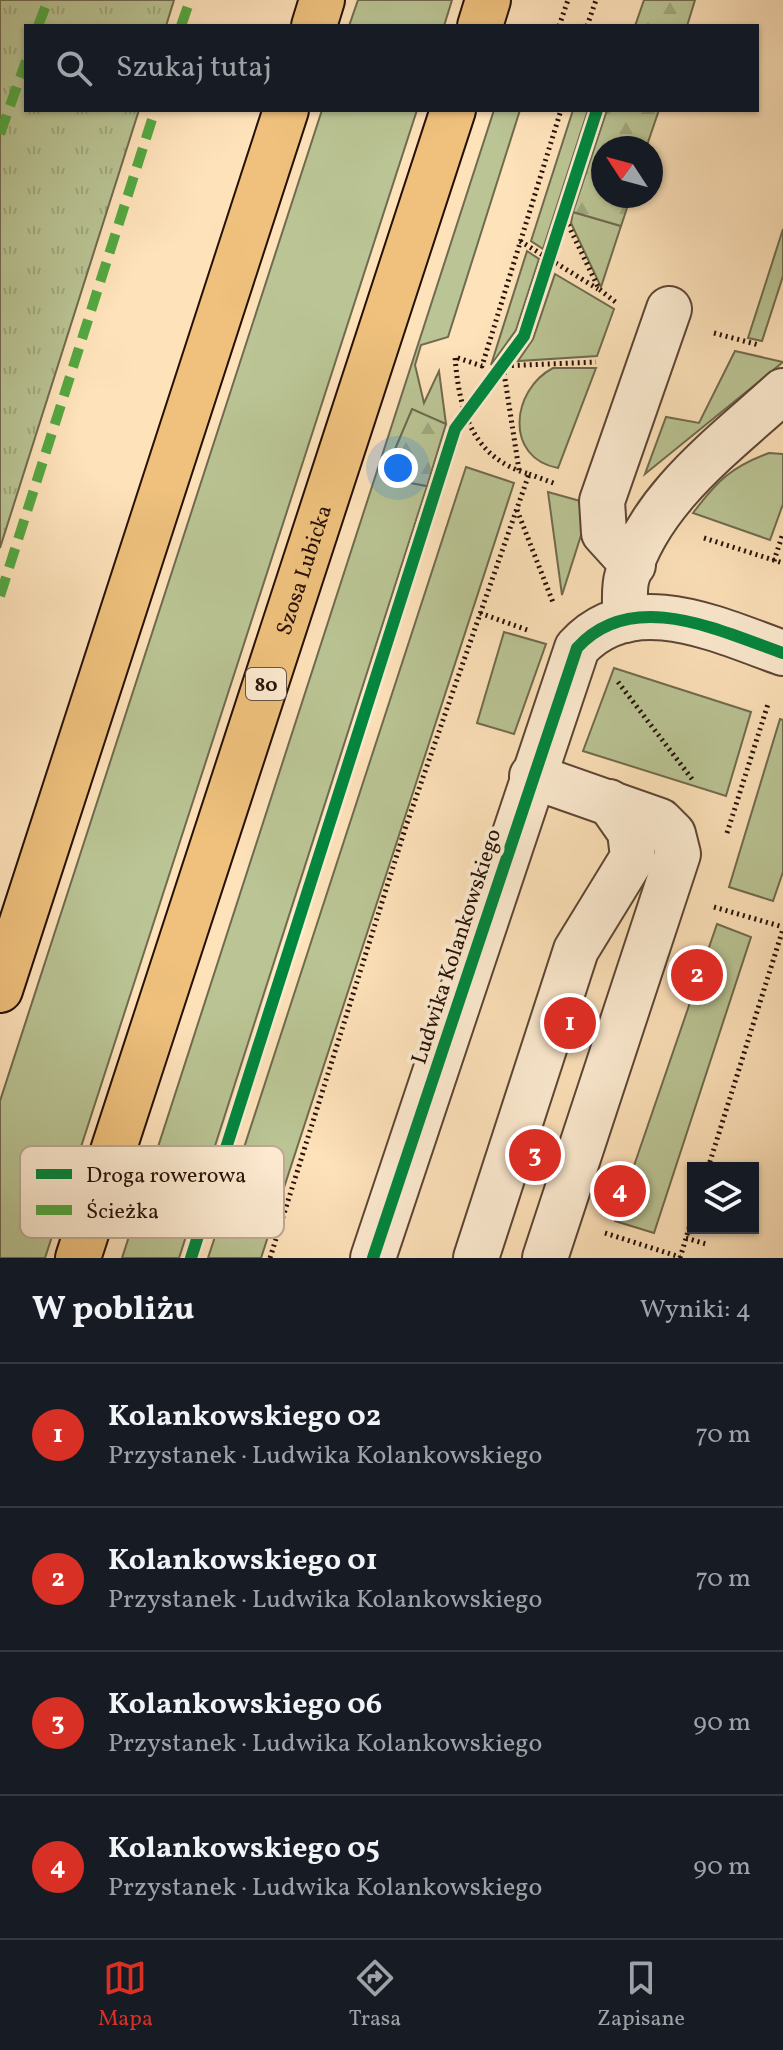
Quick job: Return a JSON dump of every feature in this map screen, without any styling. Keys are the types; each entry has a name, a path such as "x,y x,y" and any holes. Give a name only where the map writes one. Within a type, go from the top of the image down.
{"main road":[{"path":"315,24 322,0"},
{"path":"481,24 488,0"},
{"path":"0,990 285,112"},
{"name":"Szosa Lubicka","path":"115,1146 452,112"},
{"name":"Szosa Lubicka","path":"78,1258 85,1238"}],"street":[{"path":"633,565 604,533 602,501 662,330"},
{"path":"625,620 626,579 652,519 697,470 783,391"},
{"path":"568,633 625,620 684,618 783,653"},
{"name":"Ludwika Kolankowskiego","path":"373,1258 532,776 568,633"},
{"path":"532,776 664,824 675,839 677,859 545,1258"},
{"path":"476,1258 576,950 635,852 630,832 609,802"}],"path":[{"path":"560,24 568,0"},
{"path":"588,24 596,0"},
{"path":"284,1214 406,826 529,474 486,451 472,434 464,414 455,357 482,366 560,112"},
{"path":"550,254 568,199"},
{"path":"563,214 599,289"},
{"path":"520,241 550,254 621,306 662,330 768,348"},
{"path":"503,366 662,330"},
{"path":"493,378 517,346"},
{"path":"503,366 520,471"},
{"path":"455,429 474,402"},
{"path":"516,509 568,633"},
{"path":"774,561 783,533"},
{"path":"617,680 701,792"},
{"path":"719,816 729,829"},
{"path":"705,904 783,929 710,1162"},
{"path":"604,1233 680,1257 687,1234"},
{"path":"270,1258 276,1238"},
{"path":"686,1238 706,1244"}],"green space":[{"path":"0,0 174,0 167,24 24,24 24,112 138,112 0,548"},
{"path":"358,0 452,0 445,24 350,24"},
{"path":"644,0 695,0 688,24 636,24"},
{"path":"321,112 416,112 81,1146 20,1146 20,1238 51,1238 45,1258 0,1258 0,1101"},
{"path":"493,112 519,112 448,337 421,345 415,365 424,403 439,371 446,424 412,410 383,477 427,486 215,1146 158,1146"},
{"path":"572,112 587,112 543,249 531,241"},
{"path":"606,112 658,112 650,136 598,136"},
{"path":"591,158 591,208 627,208 621,226 573,212"},
{"path":"573,212 621,226 601,287 571,223"},
{"path":"783,229 783,276 762,341 748,338"},
{"path":"527,251 539,259 516,330 491,365"},
{"path":"555,274 614,309 597,356 518,361 533,339"},
{"path":"735,351 783,362 645,474 666,417 699,423"},
{"path":"553,368 596,368 558,468 541,462 529,451 522,438 520,422 528,392 539,378"},
{"path":"412,409 446,424 427,486 383,478"},
{"path":"769,453 783,454 783,504 770,540 693,513 726,476"},
{"path":"466,467 514,483 284,1188 284,1146 245,1146"},
{"path":"548,492 591,504 562,595"},
{"path":"504,632 546,644 514,734 477,723"},
{"path":"614,668 751,712 726,796 583,751"},
{"path":"780,719 783,720 783,872 773,901 729,887"},
{"path":"717,924 751,937 654,1233 615,1221"},
{"path":"128,1238 185,1238 179,1258 122,1258"},
{"path":"215,1238 268,1238 261,1258 208,1258"}],"marked path":[{"path":"39,24 48,0"},
{"path":"182,24 190,0"},
{"path":"0,134 24,67"},
{"path":"0,596 154,112"}],"cycle path":[{"path":"227,1146 455,429 524,336 596,112"},
{"path":"373,1258 577,648 599,630 624,620 650,617 705,626 783,653"},
{"path":"191,1258 197,1238"}],"place":[{"name":"Kolankowskiego 01","path":"697,975"},
{"name":"Kolankowskiego 02","path":"570,1023"},
{"name":"Kolankowskiego 06","path":"535,1155"},
{"name":"Kolankowskiego 05","path":"620,1191"}]}
